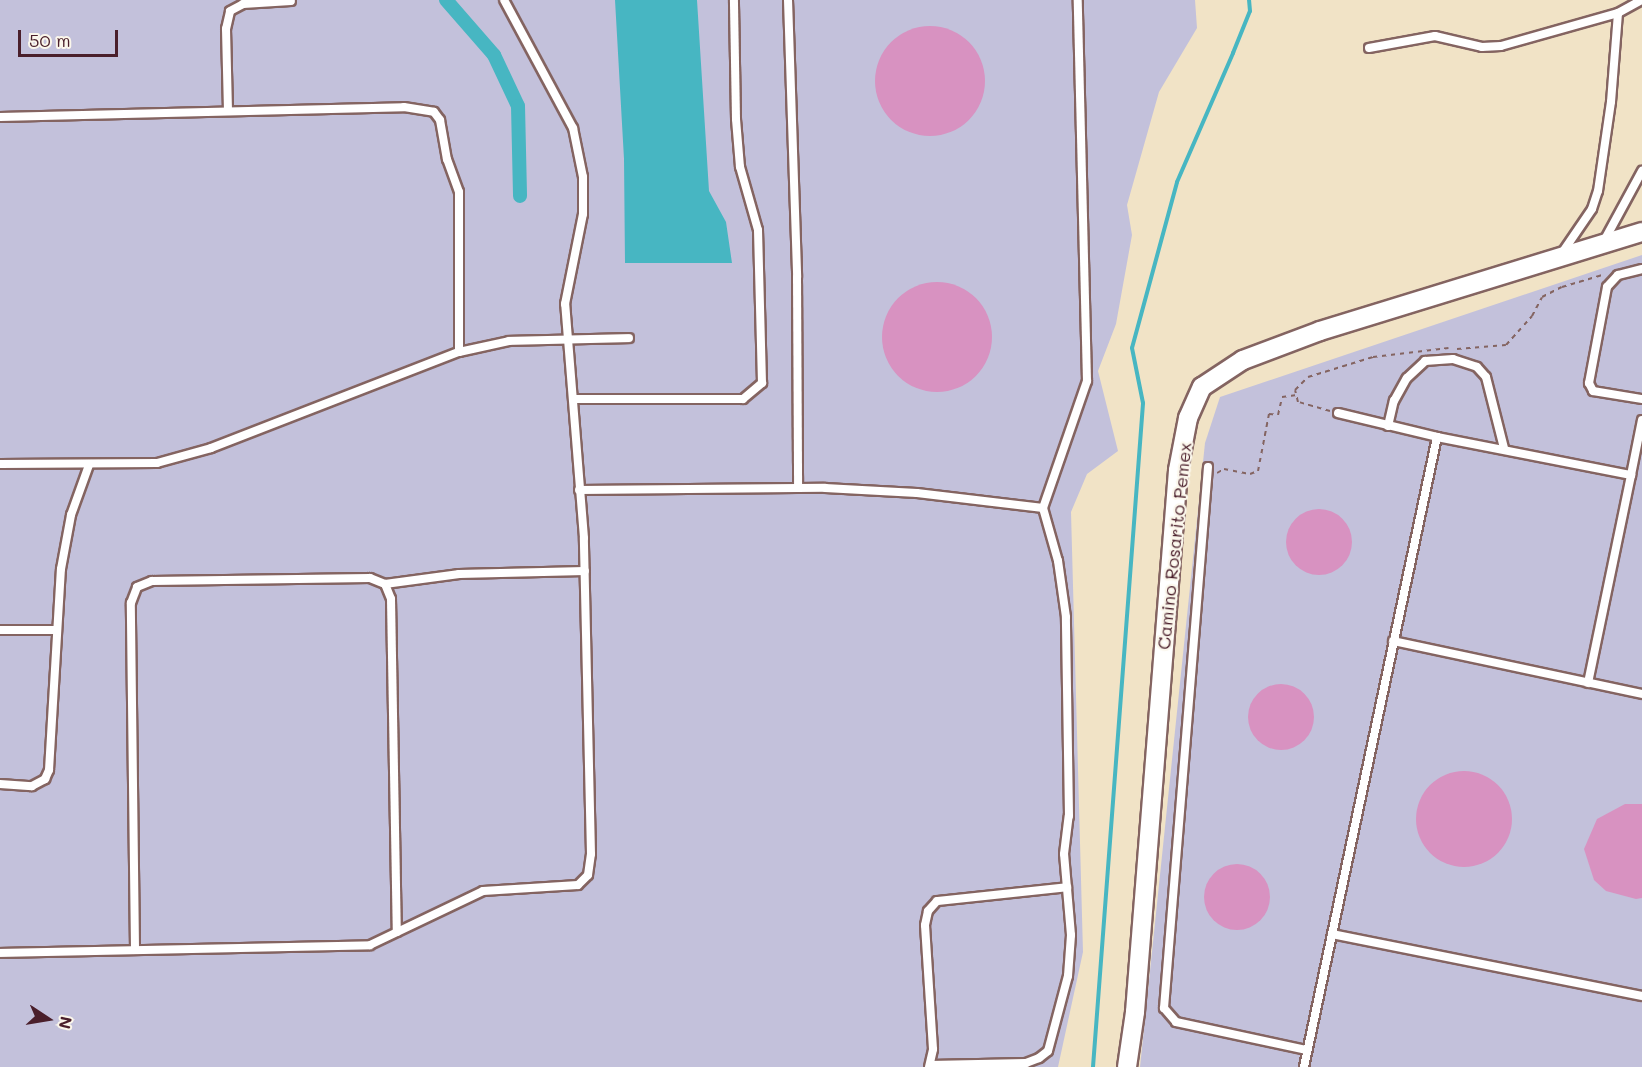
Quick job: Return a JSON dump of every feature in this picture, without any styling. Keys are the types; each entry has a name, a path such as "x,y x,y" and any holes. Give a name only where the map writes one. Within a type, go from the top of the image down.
{"street":[{"name":"Camino Rosarito Pemex","path":"1127,1067 1135,1012 1178,470 1188,418 1202,387 1243,360 1320,331 1559,260 1642,232"}],"lane":[{"path":"0,953 135,948 370,945 483,891 578,885 588,875 591,854 585,571 574,399 566,339 567,288 583,214 578,146 568,118 504,0"},
{"path":"574,399 743,399 762,383 758,230 740,168 736,119 734,0"},
{"path":"789,0 798,277 798,487"},
{"path":"1067,888 937,901 928,912 925,926 933,1049 929,1066 1026,1063 1048,1051 1071,960 1067,888 1064,854 1069,816 1065,617 1058,561 1043,508 1087,381 1078,0"},
{"path":"1369,48 1435,36 1482,47 1501,46 1618,14 1641,0"},
{"path":"228,111 226,29 230,11 243,4 291,1"},
{"path":"1559,260 1592,209 1598,191 1611,102 1618,14"},
{"path":"0,117 404,107 434,112 440,120 447,159 459,192 459,352"},
{"path":"1602,246 1641,169"},
{"path":"1642,269 1611,280 1589,383 1593,391 1642,399"},
{"path":"0,464 89,465 181,458 459,352 509,341 629,338"},
{"path":"1388,426 1394,401 1407,378 1425,361 1453,359 1477,367 1486,377 1504,448"},
{"path":"1338,413 1437,437 1504,448 1630,475"},
{"path":"1588,683 1642,420"},
{"path":"1304,1067 1437,437"},
{"path":"0,784 32,786 45,779 49,770 56,630 66,535 89,465"},
{"path":"1208,467 1164,1008 1176,1022 1307,1050"},
{"path":"579,490 798,487 917,493 1043,508"},
{"path":"135,948 131,603 137,588 152,581 370,578 385,584 459,574 585,571"},
{"path":"385,584 391,599 398,932"},
{"path":"0,630 56,630"},
{"path":"1393,641 1642,694"},
{"path":"1332,934 1642,996"}],"path":[{"path":"1338,413 1308,407 1298,402 1295,390 1308,377 1373,357 1440,347 1469,350 1506,345 1532,316 1542,297 1562,287 1604,275 1611,280"},
{"path":"1207,478 1224,469 1250,474 1258,471 1269,414 1278,415 1282,397 1297,395"}],"shaded area":[{"path":"0,0 1195,0 1197,28 1159,92 1127,205 1132,235 1116,324 1098,371 1118,451 1087,474 1071,512 1083,952 1058,1067 0,1067"},
{"path":"1642,255 1642,1067 1140,1067 1205,443 1220,397"}],"water":[{"path":"615,0 697,0 709,191 726,222 732,263 625,263 624,159"}],"building":[{"path":"930,26 951,30 969,42 981,60 985,81 981,102 969,120 951,132 930,136 909,132 891,120 879,102 875,81 879,60 891,42 909,30"},
{"path":"937,282 958,286 976,298 988,316 992,337 988,358 976,376 958,388 937,392 916,388 898,376 886,358 882,337 886,316 898,298 916,286"},
{"path":"1319,509 1332,511 1347,524 1352,542 1350,555 1337,570 1319,575 1306,573 1291,560 1286,542 1288,529 1301,514"},
{"path":"1281,684 1294,686 1309,699 1314,717 1312,730 1299,745 1281,750 1268,748 1253,735 1248,717 1250,704 1263,689"},
{"path":"1464,771 1482,775 1498,785 1508,801 1512,819 1508,837 1498,853 1482,863 1464,867 1446,863 1430,853 1420,837 1416,819 1420,801 1430,785 1446,775"},
{"path":"1625,804 1642,804 1642,898 1636,899 1606,891 1594,880 1584,849 1597,819"},
{"path":"1237,864 1250,866 1265,879 1270,897 1268,910 1255,925 1237,930 1224,928 1209,915 1204,897 1206,884 1219,869"}],"waterway":[{"path":"446,0 494,55 518,106 520,196"},
{"path":"1093,1067 1143,403 1132,348 1177,182 1250,11 1249,0"}]}
